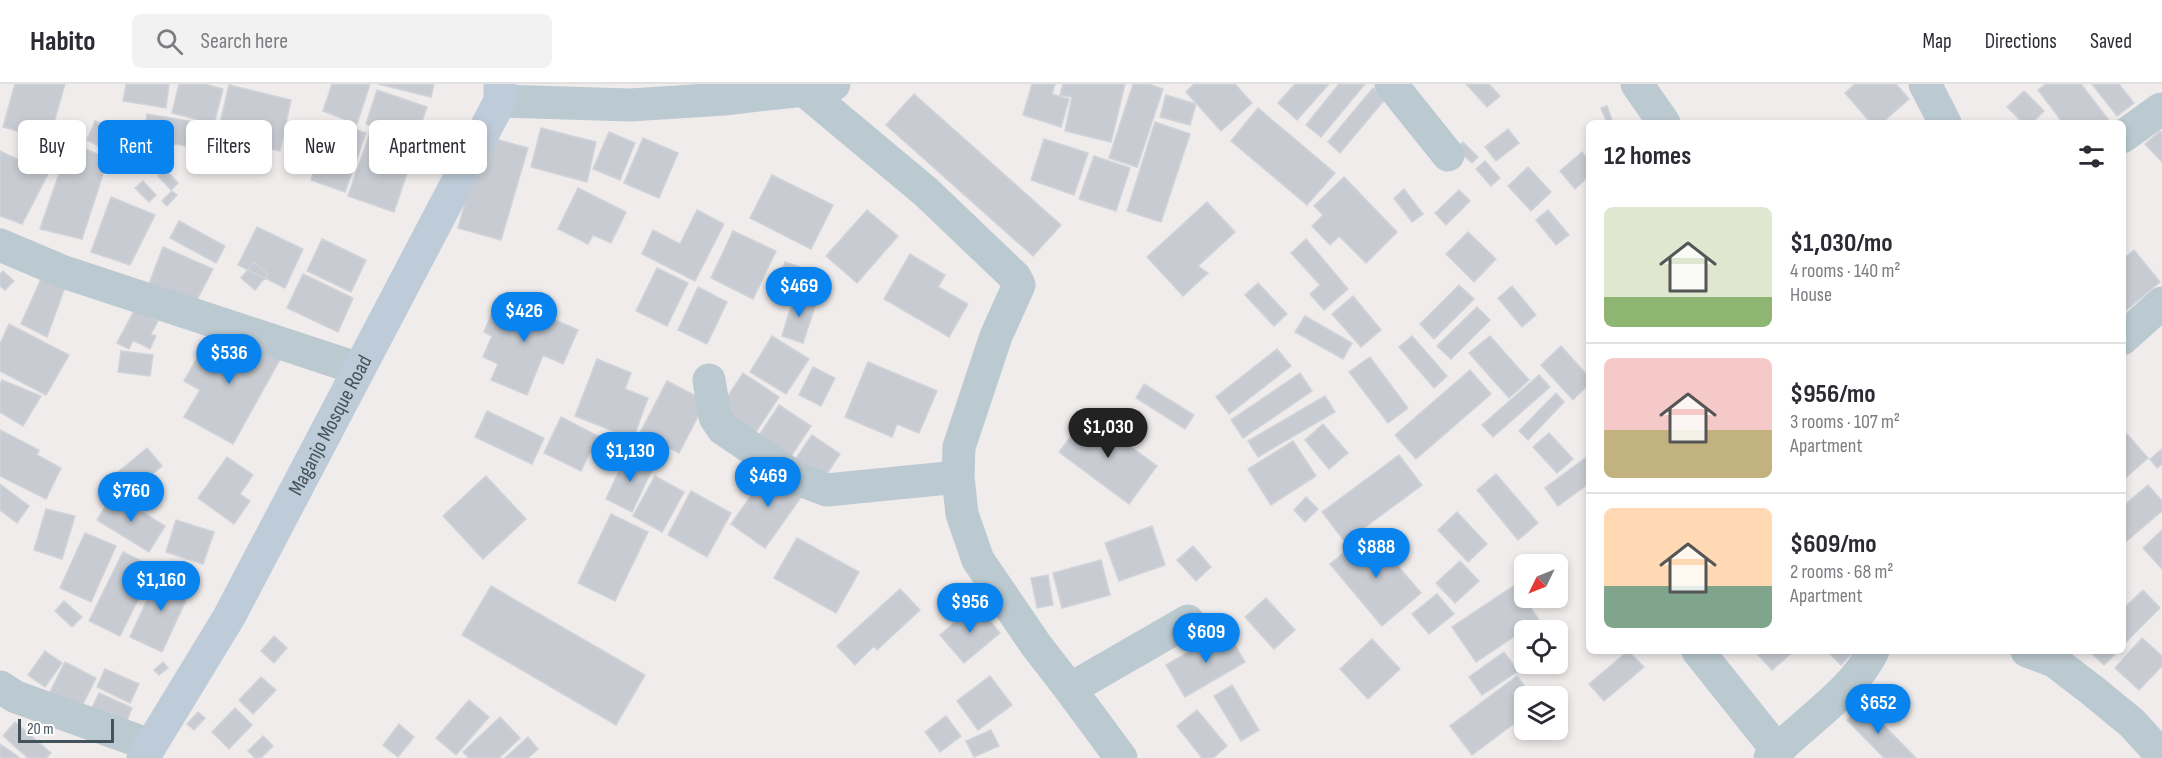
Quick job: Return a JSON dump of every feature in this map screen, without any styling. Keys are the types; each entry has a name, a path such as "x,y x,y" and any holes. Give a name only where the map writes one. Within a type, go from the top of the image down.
{"street":[{"path":"1391,84 1448,155"},
{"path":"1637,84 1662,120"},
{"path":"1925,84 1944,120"},
{"path":"500,92 630,105 724,99 819,87 1015,277 1018,285 996,336 959,447 958,477 962,514 978,560 1035,645 1121,758"},
{"name":"Maganjo Mosque Road","path":"147,752 229,617 500,92"},
{"path":"2126,133 2161,109"},
{"path":"0,245 64,272 359,369"},
{"path":"2126,335 2162,303"},
{"path":"710,380 715,417 723,429 808,483 826,490 958,477"},
{"path":"1070,689 1188,621"},
{"path":"1700,654 1773,754 1842,692 1871,654"},
{"path":"2035,654 2054,661 2093,691 2132,723 2162,756"},
{"path":"0,687 16,697 147,752"}],"building":[{"path":"15,84 65,84 55,120 18,120 18,131 3,127"},
{"path":"126,84 169,84 166,108 123,101"},
{"path":"179,84 205,84 223,89 215,120 199,120 172,113"},
{"path":"332,84 370,84 357,124 357,120 347,120 323,111"},
{"path":"378,84 434,84 431,97"},
{"path":"1032,84 1055,84 1052,94 1069,99 1061,127 1023,115"},
{"path":"1063,84 1125,84 1111,142 1065,131 1072,97 1060,95"},
{"path":"1133,84 1149,84 1163,89 1137,167 1109,158"},
{"path":"1194,84 1235,84 1252,103 1221,131 1186,92"},
{"path":"1295,84 1329,84 1297,120 1278,103"},
{"path":"1339,84 1365,84 1321,137 1306,125"},
{"path":"1466,84 1489,84 1500,96 1487,107"},
{"path":"1855,84 1896,84 1909,99 1885,120 1868,120 1845,93"},
{"path":"2046,84 2081,84 2109,120 2061,120 2038,90"},
{"path":"2092,84 2119,84 2134,103 2117,116"},
{"path":"229,85 291,100 287,120 284,120 280,151 272,149 272,120 221,120"},
{"path":"1373,88 1386,98 1340,153 1328,142"},
{"path":"377,90 427,107 422,120 369,120 369,125 366,124"},
{"path":"2024,91 2044,111 2035,120 2020,120 2007,107"},
{"path":"914,94 1061,225 1033,256 886,125"},
{"path":"1166,95 1196,104 1190,125 1160,117"},
{"path":"1607,106 1612,120 1606,120 1601,108"},
{"path":"1258,108 1335,173 1307,205 1231,141"},
{"path":"147,114 186,120 186,146 174,144 174,120 146,120"},
{"path":"95,121 98,122 98,146 87,140"},
{"path":"1155,122 1190,134 1161,222 1127,211"},
{"path":"541,128 596,142 587,182 531,167"},
{"path":"1508,129 1519,143 1496,161 1485,147"},
{"path":"357,130 366,133 357,158"},
{"path":"2160,131 2162,133 2162,162 2145,144"},
{"path":"609,132 635,143 620,180 593,169"},
{"path":"369,136 369,174 407,174 394,212 348,196"},
{"path":"487,137 528,148 501,240 458,228 473,174 487,174"},
{"path":"643,138 678,153 659,198 624,183"},
{"path":"1044,139 1088,153 1074,195 1031,180"},
{"path":"1463,142 1478,157 1472,163 1456,149"},
{"path":"86,149 98,155 98,174 103,174 82,239 40,229 59,174 86,174"},
{"path":"0,151 18,160 18,174 48,174 22,224 0,216"},
{"path":"1582,152 1586,157 1586,179 1575,189 1560,171"},
{"path":"1094,156 1130,168 1116,211 1079,199"},
{"path":"1485,161 1500,178 1491,186 1476,169"},
{"path":"1528,167 1551,192 1531,211 1508,186"},
{"path":"170,174 178,183 171,190 158,176"},
{"path":"313,174 351,174 345,192 311,180"},
{"path":"772,175 833,205 811,249 750,218"},
{"path":"1344,177 1397,232 1366,263 1339,236 1330,245 1312,226 1323,215 1314,206"},
{"path":"143,181 156,195 149,202 135,188"},
{"path":"578,188 626,212 611,243 593,235 588,244 558,229"},
{"path":"1404,189 1423,214 1412,222 1394,198"},
{"path":"1459,190 1470,201 1446,225 1435,213"},
{"path":"172,191 177,195 167,206 162,201"},
{"path":"111,197 155,215 130,265 91,252"},
{"path":"1207,202 1235,232 1198,266 1208,273 1183,296 1147,257"},
{"path":"697,210 724,224 695,281 642,254 653,230 680,244"},
{"path":"867,210 898,236 857,283 826,256"},
{"path":"1548,210 1569,235 1556,245 1536,220"},
{"path":"179,221 225,246 216,263 170,238"},
{"path":"257,227 303,249 285,288 238,265"},
{"path":"733,231 776,251 753,299 711,278"},
{"path":"1468,232 1496,259 1474,282 1446,254"},
{"path":"322,239 366,260 351,292 307,271"},
{"path":"1306,239 1348,289 1324,310 1310,294 1320,285 1291,253"},
{"path":"163,247 213,269 192,309 146,292"},
{"path":"2134,250 2160,282 2126,311 2126,257"},
{"path":"910,254 945,275 938,287 968,304 949,337 884,299"},
{"path":"254,262 268,274 255,290 241,278"},
{"path":"785,262 806,269 799,290 778,284"},
{"path":"657,268 688,283 667,326 636,311"},
{"path":"3,271 14,281 5,290 0,286 0,274"},
{"path":"303,274 353,298 338,332 287,308"},
{"path":"41,279 65,287 47,337 21,324"},
{"path":"1258,283 1287,314 1274,326 1245,295"},
{"path":"1459,285 1474,299 1434,339 1420,324"},
{"path":"1512,286 1536,315 1522,327 1498,298"},
{"path":"698,287 727,302 707,344 678,330"},
{"path":"795,293 817,300 803,343 782,336"},
{"path":"499,296 578,330 563,364 543,355 527,395 491,380 498,364 483,357 492,336 484,332"},
{"path":"1353,296 1381,330 1361,347 1332,314"},
{"path":"1477,307 1490,320 1451,359 1437,346"},
{"path":"135,309 158,321 151,334 156,336 150,349 133,340 129,349 117,343"},
{"path":"1305,316 1352,343 1343,359 1295,332"},
{"path":"9,324 69,355 46,395 0,371 0,344"},
{"path":"244,335 282,356 233,444 184,417 200,390 184,381 208,339 234,354"},
{"path":"772,336 809,359 786,394 750,372"},
{"path":"1412,336 1447,376 1434,388 1399,347"},
{"path":"1490,336 1529,380 1509,398 1469,353"},
{"path":"1561,346 1586,374 1586,387 1573,400 1541,365"},
{"path":"1277,349 1291,366 1229,414 1216,397"},
{"path":"121,351 153,355 150,376 118,372"},
{"path":"1370,357 1408,408 1388,423 1349,372"},
{"path":"597,359 631,373 625,389 648,398 633,439 575,416"},
{"path":"868,362 937,391 919,433 897,424 892,437 845,417"},
{"path":"813,367 835,378 821,406 799,395"},
{"path":"1470,370 1491,394 1416,459 1395,435"},
{"path":"743,373 779,397 752,438 716,414"},
{"path":"1300,373 1312,391 1243,438 1231,420"},
{"path":"1539,375 1550,387 1493,437 1482,425"},
{"path":"2,380 41,396 23,426 0,412"},
{"path":"667,381 706,401 679,453 640,433"},
{"path":"1144,384 1194,415 1185,429 1136,398"},
{"path":"1556,393 1564,402 1528,440 1519,431"},
{"path":"1325,396 1335,412 1258,457 1248,441"},
{"path":"779,405 811,426 786,464 754,443"},
{"path":"487,411 544,438 532,464 475,437"},
{"path":"1087,415 1157,466 1129,504 1059,452"},
{"path":"561,417 598,436 581,471 544,453"},
{"path":"1323,424 1348,453 1329,469 1305,440"},
{"path":"0,430 39,450 37,455 61,468 46,499 0,476"},
{"path":"1549,433 1573,459 1557,473 1533,447"},
{"path":"812,435 840,454 819,486 790,467"},
{"path":"2126,435 2148,458 2126,477"},
{"path":"1293,441 1316,476 1271,505 1248,469"},
{"path":"147,448 162,466 134,490 118,472"},
{"path":"2162,449 2162,464 2157,468 2150,459"},
{"path":"627,454 653,467 632,512 606,499"},
{"path":"1399,455 1422,485 1345,542 1322,512"},
{"path":"227,457 253,475 240,494 250,501 234,524 198,498"},
{"path":"1586,457 1586,485 1558,506 1545,488"},
{"path":"770,469 804,493 765,548 731,524"},
{"path":"1496,474 1538,523 1518,540 1477,490"},
{"path":"486,476 526,519 483,559 443,516"},
{"path":"655,476 684,492 662,532 633,516"},
{"path":"0,484 29,506 17,523 0,510"},
{"path":"2148,485 2162,501 2162,511 2126,542 2126,504"},
{"path":"691,491 731,513 707,557 668,535"},
{"path":"113,494 165,526 149,552 97,520"},
{"path":"1306,497 1318,509 1305,522 1294,510"},
{"path":"46,509 75,516 62,559 34,550"},
{"path":"1457,512 1487,544 1468,562 1438,530"},
{"path":"611,514 648,532 615,601 578,583"},
{"path":"176,520 214,532 203,564 166,552"},
{"path":"1152,526 1165,565 1119,581 1105,543"},
{"path":"2162,530 2162,569 2143,548"},
{"path":"1369,532 1421,593 1382,626 1330,564"},
{"path":"85,533 116,546 91,602 60,588"},
{"path":"797,538 859,572 836,613 774,578"},
{"path":"1193,546 1211,567 1196,581 1177,560"},
{"path":"123,552 154,567 120,636 89,621"},
{"path":"1101,560 1110,595 1062,608 1053,573"},
{"path":"1460,561 1479,581 1455,603 1436,583"},
{"path":"160,572 192,587 162,652 130,637"},
{"path":"1048,575 1053,605 1037,608 1031,578"},
{"path":"491,586 645,675 616,725 462,635"},
{"path":"1514,586 1514,608 1531,608 1539,620 1514,620 1514,637 1476,662 1452,627"},
{"path":"900,589 920,610 877,650 874,646 855,665 837,646"},
{"path":"2143,590 2160,608 2126,642 2126,606"},
{"path":"1437,594 1454,614 1429,634 1412,614"},
{"path":"1266,598 1295,630 1274,649 1245,617"},
{"path":"64,601 82,617 72,627 55,611"},
{"path":"976,604 1000,633 964,663 940,635"},
{"path":"1226,630 1245,662 1185,697 1166,665"},
{"path":"274,636 287,648 274,663 261,651"},
{"path":"2142,638 2162,656 2162,666 2139,690 2115,668"},
{"path":"1372,639 1400,669 1368,699 1340,669"},
{"path":"45,651 62,663 45,687 28,675"},
{"path":"1504,652 1514,666 1514,674 1482,695 1469,677"},
{"path":"1624,654 1631,654 1644,667 1604,701 1589,684"},
{"path":"1759,654 1791,654 1772,670"},
{"path":"1830,654 1851,654 1841,665"},
{"path":"2092,654 2115,654 2104,665"},
{"path":"65,662 96,678 79,712 48,696"},
{"path":"163,662 168,668 159,675 154,670"},
{"path":"105,669 139,684 130,703 97,687"},
{"path":"990,676 1012,705 978,730 957,701"},
{"path":"1517,676 1524,686 1514,686 1514,724 1472,755 1450,726"},
{"path":"261,677 276,690 253,714 239,700"},
{"path":"1232,685 1259,730 1241,741 1214,696"},
{"path":"99,693 132,708 123,730 89,714"},
{"path":"469,700 489,717 456,755 436,738"},
{"path":"1863,704 1916,758 1884,758 1847,720"},
{"path":"235,708 252,725 229,749 212,732"},
{"path":"1197,710 1227,746 1213,758 1202,758 1177,726"},
{"path":"198,712 205,718 194,730 187,724"},
{"path":"946,716 961,736 940,752 925,732"},
{"path":"500,717 520,738 499,758 469,758 463,752"},
{"path":"15,722 51,753 46,758 28,758 3,736"},
{"path":"399,724 414,737 398,757 383,745"},
{"path":"991,730 999,746 974,757 966,741"},
{"path":"263,736 273,746 261,758 255,758 248,751"},
{"path":"528,737 538,749 528,758 505,758"},
{"path":"0,744 19,757 0,758"}]}
